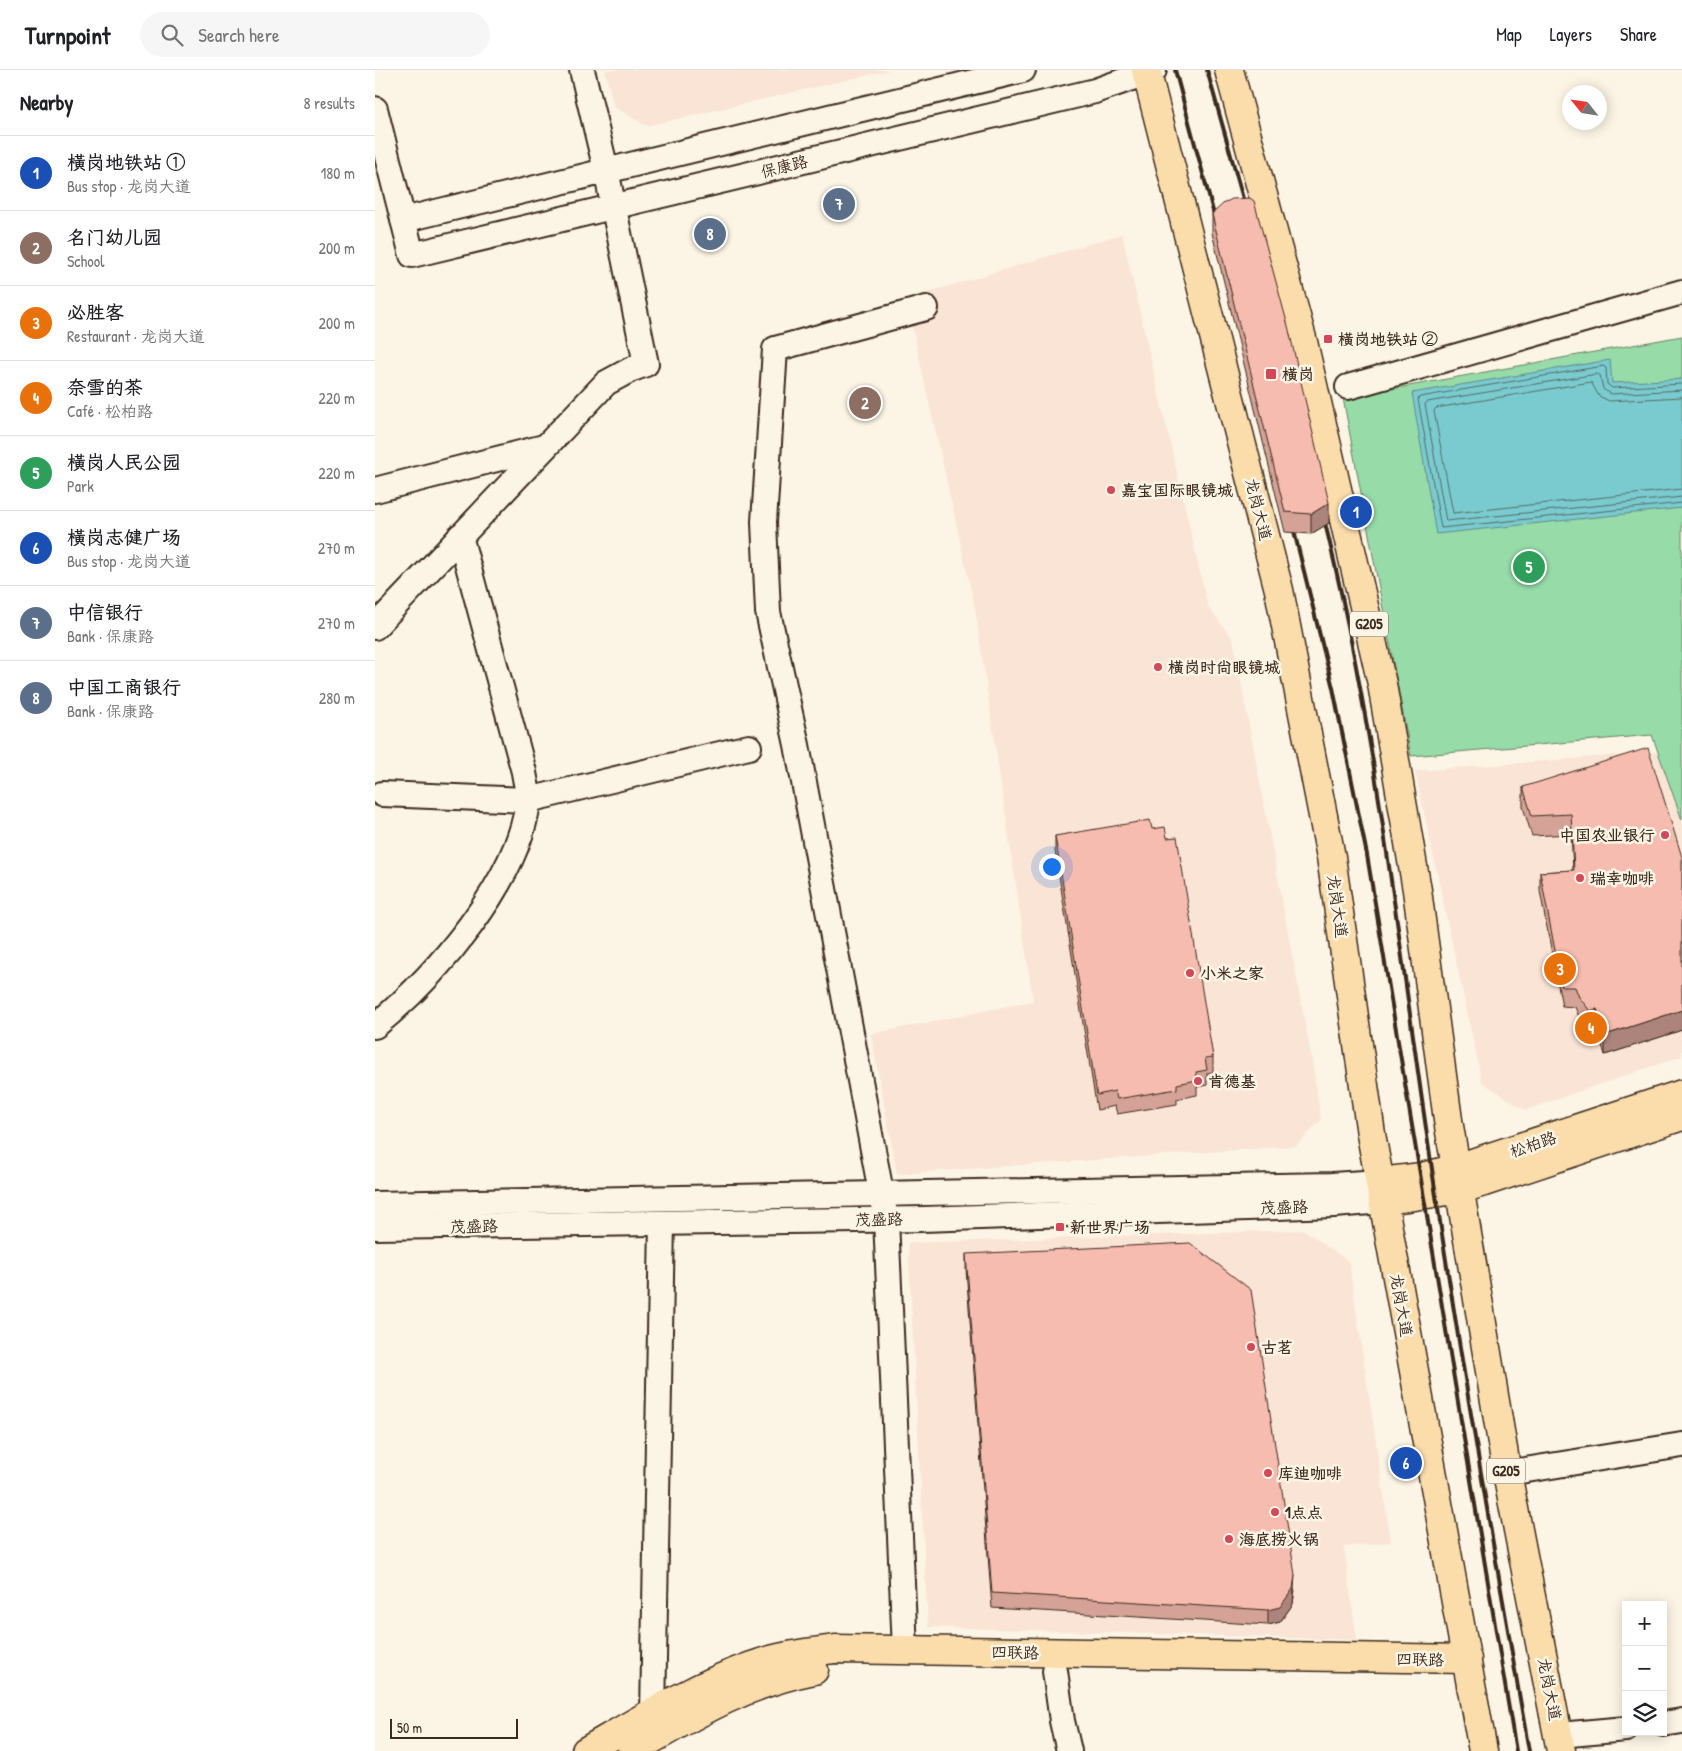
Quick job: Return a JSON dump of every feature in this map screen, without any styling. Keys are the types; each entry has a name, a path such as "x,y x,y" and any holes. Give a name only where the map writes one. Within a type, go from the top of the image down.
{"main road":[{"name":"龙岗大道","path":"1229,70 1303,342 1382,684 1417,890 1448,1120 1507,1472 1560,1743"},
{"name":"龙岗大道","path":"1149,71 1279,590 1331,857 1381,1191 1483,1751"},
{"name":"松柏路","path":"1459,1178 1682,1094"},
{"name":"松柏路","path":"1381,1191 1422,1177 1459,1178 1682,1116"},
{"name":"四联路","path":"632,1751 655,1725 737,1672 771,1660 835,1649 1469,1669"},
{"name":"四联路","path":"586,1751 710,1706 749,1687 787,1675 825,1668 1055,1671 1469,1669"}],"street":[{"path":"375,627 606,383 646,364 606,170 582,70"},
{"path":"375,110 403,220 1023,70"},
{"name":"保康路","path":"403,220 412,255 1095,91 1149,71"},
{"path":"1348,387 1682,292"},
{"path":"905,1650 885,1219 797,745 768,612 764,522 775,350 926,308"},
{"path":"375,490 544,447"},
{"path":"375,1026 407,1000 442,961 482,909 507,864 522,829 529,800 524,772 460,536"},
{"path":"382,794 529,800 749,747"},
{"name":"茂盛路","path":"375,1204 1313,1186 1381,1191"},
{"name":"茂盛路","path":"375,1227 885,1219 1334,1205 1381,1191"},
{"path":"655,1725 662,1223"},
{"path":"1507,1472 1682,1445"},
{"path":"1055,1671 1062,1721 1069,1751"},
{"path":"1667,1723 1682,1721"},
{"path":"1560,1743 1622,1730"}],"shaded area":[{"path":"605,70 890,70 647,126 614,107"},
{"path":"1122,234 1208,607 1233,639 1312,1060 1321,1120 1296,1146 897,1174 871,1034 1033,1001 975,608 906,299"},
{"path":"1659,752 1682,820 1682,1056 1525,1110 1482,1082 1415,771"},
{"path":"1304,1230 1349,1262 1391,1542 1344,1547 1357,1640 928,1627 908,1243"}],"green space":[{"path":"1682,336 1682,820 1652,735 1411,756 1343,398"}],"water":[{"path":"1610,360 1612,383 1682,379 1682,508 1436,534 1412,393"}],"building":[{"path":"1250,198 1254,201 1288,326 1329,503 1311,514 1285,512 1212,214 1224,203 1232,199"},
{"path":"1648,748 1682,857 1682,1010 1605,1035 1597,1009 1590,1011 1579,997 1575,987 1562,987 1540,872 1574,870 1571,814 1532,816 1523,787"},
{"path":"1150,820 1152,829 1165,827 1167,838 1177,837 1213,1057 1205,1058 1207,1070 1196,1072 1197,1080 1177,1084 1177,1089 1117,1099 1115,1091 1097,1095 1055,836"},
{"path":"1190,1243 1251,1290 1295,1575 1293,1589 1280,1607 1268,1610 992,1593 966,1254"}],"railway":[{"path":"1175,70 1217,226"},
{"path":"1207,70 1247,213"},
{"path":"1322,511 1356,664 1382,818 1450,1284 1529,1751"},
{"path":"1291,519 1333,688 1367,855 1516,1751"}],"place":[{"name":"中信银行","path":"839,204"},
{"name":"中国工商银行","path":"710,234"},
{"name":"横岗地铁站 ②","path":"1328,339"},
{"name":"横岗","path":"1271,374"},
{"name":"名门幼儿园","path":"865,403"},
{"name":"嘉宝国际眼镜城","path":"1111,490"},
{"name":"横岗地铁站 ①","path":"1356,512"},
{"name":"横岗人民公园","path":"1529,567"},
{"name":"横岗时尚眼镜城","path":"1158,667"},
{"name":"中国农业银行","path":"1665,835"},
{"name":"瑞幸咖啡","path":"1580,878"},
{"name":"必胜客","path":"1560,969"},
{"name":"小米之家","path":"1190,973"},
{"name":"奈雪的茶","path":"1591,1028"},
{"name":"肯德基","path":"1198,1081"},
{"name":"新世界广场","path":"1060,1227"},
{"name":"古茗","path":"1251,1347"},
{"name":"横岗志健广场","path":"1406,1463"},
{"name":"库迪咖啡","path":"1268,1473"},
{"name":"1点点","path":"1275,1512"},
{"name":"海底捞火锅","path":"1229,1539"}]}
